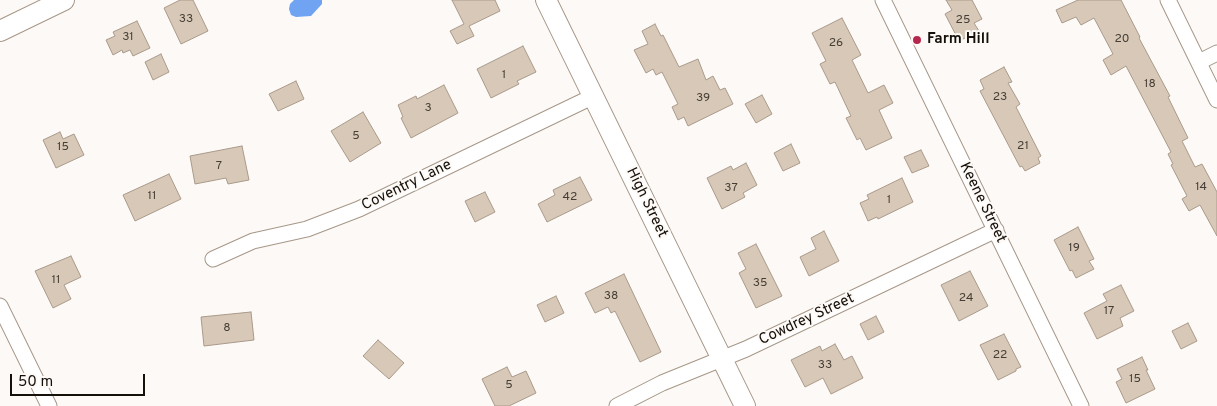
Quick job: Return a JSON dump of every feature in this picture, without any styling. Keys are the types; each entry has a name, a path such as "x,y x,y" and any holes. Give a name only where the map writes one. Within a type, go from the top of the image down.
{"street":[{"path":"0,31 64,0"},
{"name":"High Street","path":"546,0 745,406"},
{"name":"Keene Street","path":"883,0 1081,406"},
{"path":"1168,0 1217,100"},
{"path":"1199,62 1217,53"},
{"name":"Coventry Lane","path":"213,259 253,241 307,229 359,209 594,96"},
{"name":"Cowdrey Street","path":"617,406 662,383 722,359 996,230"},
{"path":"0,306 49,406"}],"water":[{"path":"294,0 322,0 322,4 311,16 296,17 291,15 289,9 290,4"}],"building":[{"path":"180,0 193,0 208,31 181,44 164,8"},
{"path":"452,0 495,0 500,11 469,26 474,36 457,44 450,31 464,24"},
{"path":"946,0 972,0 982,19 974,23 979,31 959,41 945,14 952,10"},
{"path":"1078,0 1121,0 1170,96 1168,97 1188,138 1182,141 1195,167 1202,164 1217,192 1217,236 1200,205 1189,211 1182,199 1187,196 1171,165 1173,164 1168,154 1171,152 1126,66 1111,75 1103,60 1113,54 1094,18 1081,25 1076,17 1062,23 1056,10"},
{"path":"842,18 861,55 852,60 868,93 884,85 893,103 879,110 892,138 866,150 860,138 857,140 846,118 851,116 835,82 830,84 820,64 826,61 812,33"},
{"path":"137,21 150,48 133,56 130,50 123,53 122,50 113,55 106,40 115,36 113,32"},
{"path":"655,24 661,36 663,35 679,67 698,59 706,80 713,76 720,90 725,88 733,104 688,126 684,117 678,120 672,107 678,104 662,72 656,75 653,69 646,73 634,50 648,44 642,31"},
{"path":"523,46 536,72 517,81 519,84 491,98 477,69"},
{"path":"161,54 169,72 153,80 145,62"},
{"path":"1004,67 1012,82 1008,83 1020,104 1016,107 1041,156 1038,158 1040,163 1025,171 1022,166 1020,167 980,91 984,89 980,80"},
{"path":"296,81 304,99 278,111 269,94"},
{"path":"444,85 458,113 411,138 401,118 403,117 398,105 416,96 417,99"},
{"path":"762,95 772,114 756,123 745,104"},
{"path":"363,112 381,143 350,162 331,131"},
{"path":"60,132 63,139 74,134 84,155 56,168 43,140"},
{"path":"791,144 800,163 783,171 774,153"},
{"path":"242,146 249,180 228,184 226,178 195,184 190,156"},
{"path":"921,150 929,166 912,173 904,157"},
{"path":"746,163 757,185 743,193 745,197 722,209 707,178 731,166 733,170"},
{"path":"169,174 181,199 135,221 123,195"},
{"path":"580,177 592,200 547,222 538,204 555,195 553,190"},
{"path":"902,178 913,202 878,219 877,217 868,221 860,203 869,199 867,195"},
{"path":"485,192 495,212 475,222 465,201"},
{"path":"1078,227 1094,259 1089,261 1094,269 1076,278 1072,270 1070,271 1054,240"},
{"path":"824,231 839,261 809,276 800,257 816,249 811,238"},
{"path":"756,244 782,296 756,308 739,273 746,269 738,253"},
{"path":"71,256 81,277 64,285 71,299 53,308 35,271"},
{"path":"970,271 988,306 959,321 941,285"},
{"path":"624,274 661,352 640,362 615,311 611,313 608,307 595,313 585,293"},
{"path":"1121,285 1134,311 1120,318 1123,326 1097,339 1084,313 1107,301 1103,294"},
{"path":"556,296 564,313 545,322 537,305"},
{"path":"251,312 254,340 204,346 201,317"},
{"path":"876,316 884,332 868,340 860,324"},
{"path":"1188,323 1197,341 1181,349 1172,331"},
{"path":"1004,334 1021,367 998,380 980,345"},
{"path":"378,340 404,363 389,379 363,356"},
{"path":"835,344 844,360 852,356 863,378 831,394 823,378 805,387 791,360 820,346 822,351"},
{"path":"1142,357 1155,389 1126,403 1116,382 1122,379 1117,369"},
{"path":"507,367 512,377 526,371 536,393 509,406 495,406 482,379"}],"place":[{"name":"Farm Hill","path":"917,40"}]}
